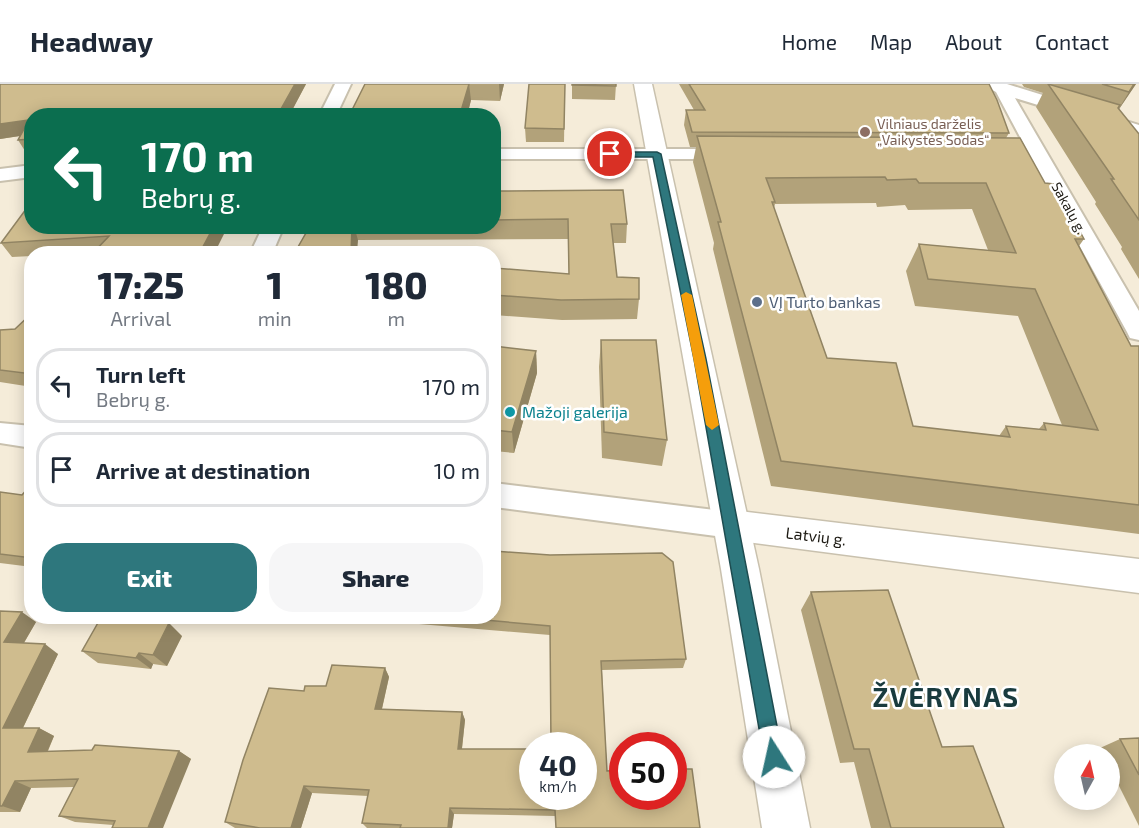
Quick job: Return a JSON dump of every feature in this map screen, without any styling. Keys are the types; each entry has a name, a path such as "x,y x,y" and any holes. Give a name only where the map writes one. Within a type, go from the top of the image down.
{"main road":[{"path":"644,84 700,359 786,828"},
{"name":"Latvių g.","path":"731,525 1139,576"}],"street":[{"path":"331,108 343,84"},
{"path":"996,86 1139,132"},
{"name":"Sakalų g.","path":"996,86 1041,156 1139,332"},
{"path":"501,154 749,154"},
{"path":"968,155 1041,156"},
{"path":"0,175 24,172"},
{"path":"0,433 24,436"},
{"name":"Latvių g.","path":"501,496 731,525"}],"building":[{"path":"0,84 295,84 282,108 24,108 24,121 0,124"},
{"path":"365,84 469,84 462,108 353,108"},
{"path":"529,84 565,84 564,129 525,128"},
{"path":"616,84 616,86 572,85"},
{"path":"689,84 989,84 1009,133 692,132 686,110 705,110"},
{"path":"1048,84 1120,105 1118,108 1139,134 1139,220 1111,179 1114,179"},
{"path":"1102,84 1134,84 1129,92"},
{"path":"24,129 24,140 18,140"},
{"path":"697,136 1020,138 1045,183 1054,184 1084,239 1075,239 1131,346 1139,346 1139,505 781,461 718,222 721,222","holes":["885,177 887,180 916,179 919,183 986,183 1016,253 919,244 928,279 1035,289 1098,430 1044,423 1046,430 1006,426 1010,437 913,426 896,363 827,358 772,202 775,202 766,178"]},
{"path":"623,190 627,224 611,224 617,277 639,278 639,299 561,300 501,296 501,269 569,274 568,219 501,220 501,191"},
{"path":"24,212 24,234 210,234 203,246 100,246 109,236 1,243"},
{"path":"305,234 352,234 351,246 299,246"},
{"path":"24,321 24,373 0,370 0,330 15,329"},
{"path":"601,340 656,340 667,440 604,432"},
{"path":"501,347 536,351 512,432 501,431"},
{"path":"0,492 22,495 24,493 24,557 0,554"},
{"path":"501,552 550,555 662,553 673,562 686,659 601,661 607,771 609,771 609,810 687,810 687,769 692,769 700,828 556,828 555,810 597,810 597,732 551,732 550,626 501,622"},
{"path":"888,590 942,747 973,746 1004,828 891,828 869,749 854,749 811,592"},
{"path":"0,611 22,612 4,642 45,644 3,728 39,728 28,752 92,750 95,745 179,751 148,828 112,828 115,821 59,816 78,779 15,781 0,806"},
{"path":"97,624 168,624 153,655 139,653 136,658 82,651"},
{"path":"332,665 385,668 375,709 462,712 458,749 519,749 519,809 450,808 448,828 400,828 401,825 362,823 369,790 304,786 291,828 260,828 225,822 243,760 269,688 304,691 305,686 326,686"},
{"path":"1139,738 1139,775 1120,739"}],"slow traffic":[{"path":"686,295 712,425"}],"place":[{"name":"Vilniaus darželis „Vaikystės Sodas“","path":"865,132"},
{"name":"VĮ Turto bankas","path":"757,302"},
{"name":"Mažoji galerija","path":"510,412"}],"district":[{"name":"ŽVĖRYNAS","path":"946,698"}],"route":[{"path":"610,154 657,154 700,359 774,757"}]}
